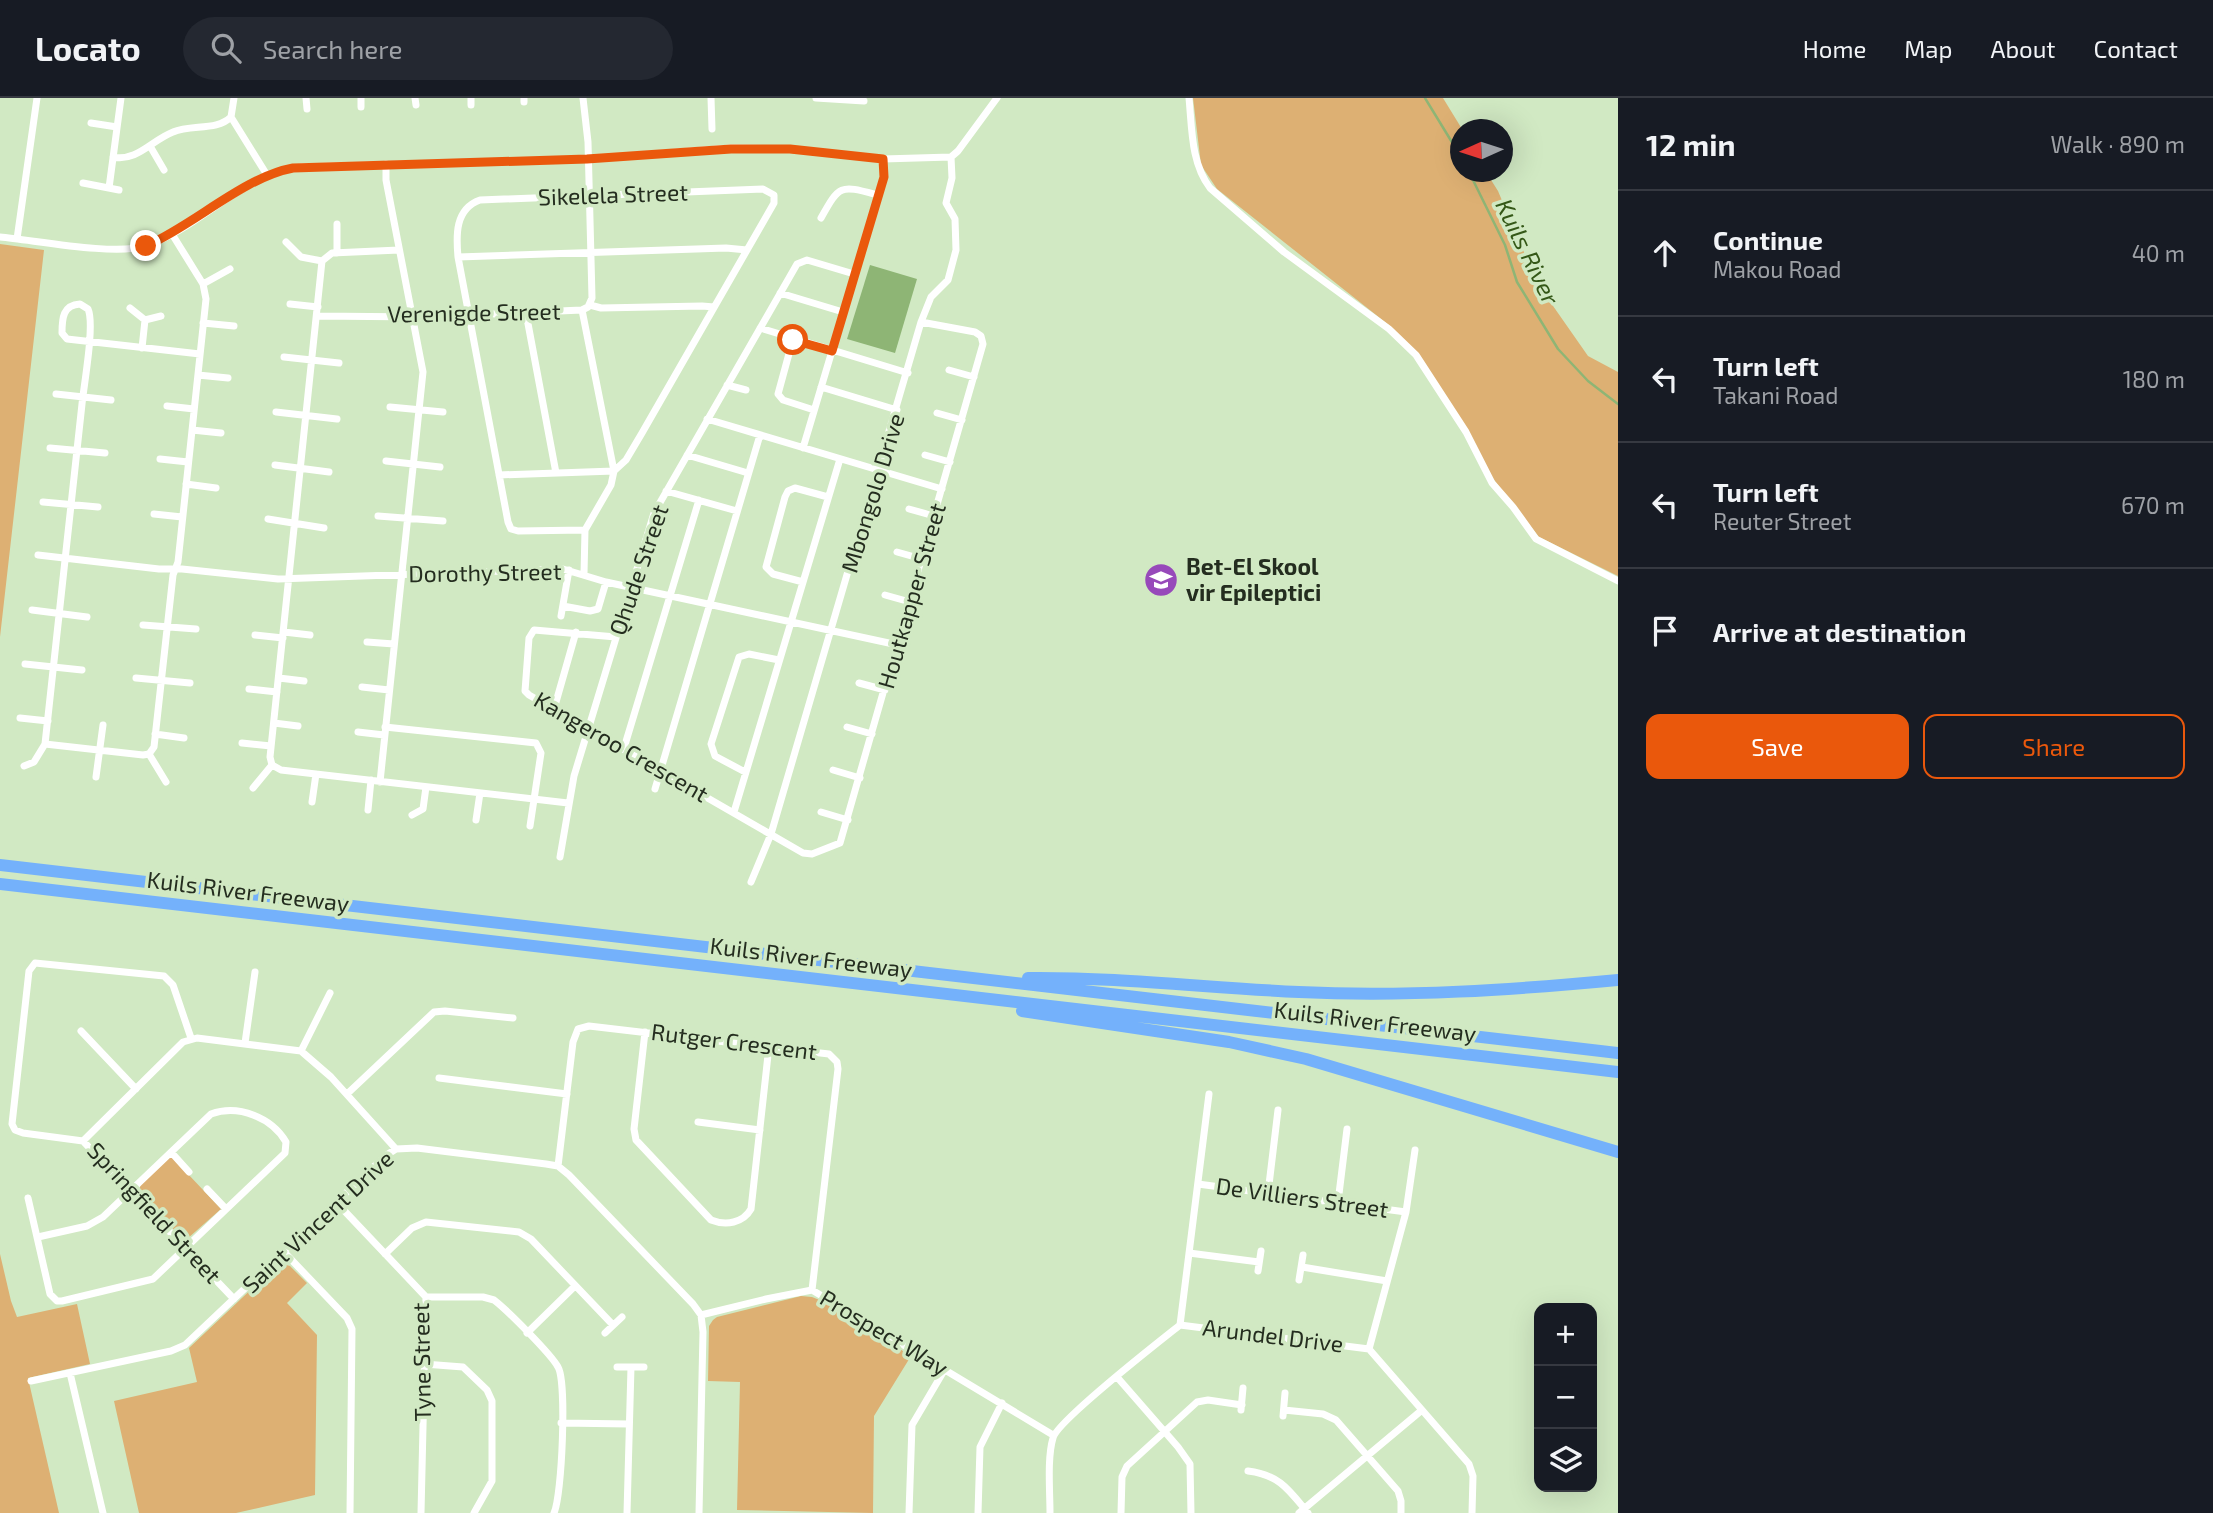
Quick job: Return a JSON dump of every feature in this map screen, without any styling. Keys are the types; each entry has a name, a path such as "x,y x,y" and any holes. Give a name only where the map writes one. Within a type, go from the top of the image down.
{"highway":[{"name":"Kuils River Freeway","path":"0,865 1618,1053"},
{"name":"Kuils River Freeway","path":"0,884 1618,1072"},
{"path":"989,980 1043,978 1301,992 1402,993 1523,989 1618,980"},
{"path":"985,999 1033,1013 1229,1041 1306,1059 1618,1152"}],"street":[{"path":"17,239 37,98"},
{"path":"109,188 121,98"},
{"path":"234,98 231,117 267,175"},
{"path":"306,98 307,109"},
{"name":"Verenigde Street","path":"317,316 526,313 582,310 590,305 588,142 583,98"},
{"path":"711,98 712,129"},
{"path":"819,98 864,101"},
{"path":"0,237 134,249 172,234 267,175 293,168 587,159 731,149 790,149 883,159 951,157 997,98"},
{"path":"1189,98 1196,160 1210,188 1284,252 1389,329 1416,355 1466,432 1492,484 1536,539 1618,581"},
{"path":"113,157 131,156 172,132 222,123 231,117"},
{"path":"91,123 117,127"},
{"path":"150,146 164,170"},
{"name":"Mbongolo Drive","path":"751,883 771,834 921,322 931,297 948,280 956,250 955,219 946,203 952,178 951,157"},
{"path":"803,448 884,177 883,159"},
{"path":"368,810 385,731 423,372 386,180 386,164"},
{"path":"83,183 119,190"},
{"path":"821,218 835,193 840,190 856,189 878,195"},
{"name":"Sikelela Street","path":"584,575 585,530 611,485 614,471 626,460 774,203 774,194 769,190 478,200 470,206 457,226 458,257 508,524 513,530 585,530"},
{"path":"337,223 337,253"},
{"path":"45,744 143,755 149,754 154,747 167,627 183,517 206,299 202,284 172,234"},
{"path":"286,243 301,257 323,261"},
{"path":"458,257 726,248 747,250"},
{"path":"399,250 329,254 323,261 270,760 278,770 568,803"},
{"name":"Qhude Street","path":"559,857 568,803 651,519 796,266 804,260 854,274"},
{"path":"202,284 230,269"},
{"path":"780,293 843,312"},
{"path":"24,766 34,762 45,744 88,342 90,312 84,305 73,304 64,313 62,335 69,339 88,342 200,354"},
{"path":"290,304 318,307"},
{"path":"590,305 601,308 714,307"},
{"path":"130,308 145,320"},
{"path":"499,475 614,471 582,310"},
{"path":"526,313 556,473"},
{"path":"145,320 161,316"},
{"path":"142,348 145,320"},
{"name":"Houtkapper Street","path":"771,834 803,853 810,854 840,843 848,820 984,344 980,334 921,322"},
{"path":"204,323 234,326"},
{"path":"760,328 908,373"},
{"path":"793,340 778,394 783,400 814,410"},
{"path":"284,357 339,363"},
{"path":"949,370 974,377"},
{"path":"198,375 228,378"},
{"path":"727,384 746,390"},
{"path":"821,387 897,410"},
{"path":"56,394 111,400"},
{"path":"167,406 194,409"},
{"path":"390,407 443,411"},
{"path":"276,412 337,419"},
{"path":"937,413 962,420"},
{"path":"707,419 942,489"},
{"path":"192,430 221,433"},
{"path":"655,789 760,435"},
{"path":"50,448 105,453"},
{"path":"687,455 748,473"},
{"path":"925,455 950,462"},
{"path":"160,459 188,462"},
{"path":"734,812 840,459"},
{"path":"386,461 440,467"},
{"path":"275,465 329,472"},
{"path":"186,484 216,488"},
{"path":"803,582 773,574 766,567 785,497 790,489 795,488 828,497"},
{"path":"666,491 737,511"},
{"path":"624,748 699,500"},
{"path":"43,502 98,507"},
{"path":"909,509 934,516"},
{"path":"154,514 183,517"},
{"path":"378,516 443,521"},
{"path":"268,519 324,528"},
{"path":"897,552 922,559"},
{"name":"Dorothy Street","path":"38,555 290,579 554,568 606,582 898,645"},
{"path":"561,616 569,570"},
{"path":"562,606 590,611 598,609 606,582"},
{"path":"885,595 910,602"},
{"path":"32,610 87,617"},
{"path":"143,625 196,629"},
{"name":"Kangeroo Crescent","path":"616,637 538,628 531,631 525,691 771,834"},
{"path":"554,709 576,632"},
{"path":"255,635 310,635"},
{"path":"367,642 394,644"},
{"path":"745,772 715,756 711,748 712,741 737,659 743,654 749,654 779,660"},
{"path":"25,664 82,670"},
{"path":"136,678 190,683"},
{"path":"279,678 304,681"},
{"path":"859,683 885,691"},
{"path":"362,687 389,691"},
{"path":"248,689 277,692"},
{"path":"20,718 48,721"},
{"path":"274,723 298,726"},
{"path":"96,777 103,725"},
{"path":"847,727 872,734"},
{"path":"358,732 385,731 534,742 540,747 541,753 530,826"},
{"path":"155,734 184,737"},
{"path":"242,743 271,746"},
{"path":"149,754 166,782"},
{"path":"253,788 272,765"},
{"path":"833,770 860,778"},
{"path":"313,802 316,774"},
{"path":"412,815 423,809 426,787"},
{"path":"477,820 480,793"},
{"path":"821,813 848,820"},
{"path":"83,1140 23,1133 13,1128 29,971 33,965 40,962 164,976 173,985 191,1038 301,1051 314,1060 347,1094 396,1149"},
{"path":"245,1043 255,972"},
{"path":"301,1051 330,993"},
{"path":"347,1094 434,1012 513,1018"},
{"name":"Rutger Crescent","path":"558,1166 573,1042 578,1029 589,1026 824,1052 834,1056 837,1062 812,1290"},
{"path":"81,1031 136,1089"},
{"path":"645,1032 634,1129 636,1140 711,1220 726,1223 744,1218 751,1209 769,1046"},
{"name":"Springfield Street","path":"191,1038 183,1042 83,1140 234,1299"},
{"path":"439,1078 567,1094"},
{"path":"1198,1184 1209,1094"},
{"path":"1268,1193 1278,1110"},
{"path":"28,1198 53,1299 62,1301 146,1283 285,1153 285,1138 259,1116 222,1111 208,1116 94,1223 38,1237"},
{"path":"698,1122 760,1130"},
{"path":"1338,1202 1347,1129"},
{"name":"Saint Vincent Drive","path":"31,1381 171,1351 185,1345 385,1156 396,1149 411,1147 558,1166"},
{"path":"1406,1212 1415,1150"},
{"path":"171,1152 189,1171"},
{"path":"558,1166 701,1315 703,1332 699,1513"},
{"name":"De Villiers Street","path":"1180,1325 1198,1184 1406,1212 1404,1228 1370,1349"},
{"path":"207,1189 226,1209"},
{"name":"Tyne Street","path":"336,1202 426,1297 421,1513"},
{"path":"385,1254 412,1228 426,1222 519,1232 531,1239 613,1325"},
{"path":"1189,1253 1259,1266 1261,1251"},
{"path":"285,1252 347,1318 352,1329 350,1513"},
{"path":"1299,1280 1303,1255"},
{"path":"1302,1267 1387,1281"},
{"path":"527,1333 575,1286"},
{"name":"Prospect Way","path":"701,1315 812,1290 1053,1435"},
{"path":"426,1297 490,1298 498,1303 560,1370 560,1493 554,1513"},
{"path":"605,1333 622,1317"},
{"name":"Arundel Drive","path":"1053,1435 1180,1325 1370,1349 1470,1468 1473,1476 1472,1513"},
{"path":"424,1364 463,1367 487,1390 492,1401 492,1481 474,1513"},
{"path":"617,1367 644,1367"},
{"path":"628,1513 631,1367"},
{"path":"909,1513 912,1425 945,1369"},
{"path":"70,1373 103,1513"},
{"path":"1117,1377 1189,1464 1191,1513"},
{"path":"1121,1513 1124,1471 1132,1460 1197,1402 1208,1400 1242,1407 1243,1388"},
{"path":"1285,1393 1284,1413 1331,1417 1347,1431 1398,1491 1401,1513"},
{"path":"978,1513 980,1447 1002,1404"},
{"path":"1248,1471 1274,1478 1292,1492 1304,1512 1422,1410"},
{"path":"561,1423 629,1423"},
{"path":"1050,1513 1053,1435"}],"shaded area":[{"path":"1193,98 1443,98 1456,119 1450,119 1450,182 1492,182 1537,283 1588,356 1618,372 1618,576 1539,537 1491,476 1455,411 1390,326 1217,189 1201,165"},
{"path":"0,244 44,250 0,637"},
{"path":"870,265 917,279 895,353 847,339"},
{"path":"171,1156 221,1209 187,1239 182,1238 139,1190 141,1184"},
{"path":"0,1254 17,1317 77,1304 90,1364 28,1378 59,1513 0,1513"},
{"path":"276,1266 290,1266 307,1283 287,1303 317,1335 315,1495 236,1513 139,1513 114,1401 197,1382 189,1348"},
{"path":"801,1296 822,1301 911,1356 874,1416 873,1513 737,1510 740,1382 708,1381 709,1326 717,1317"}],"waterway":[{"name":"Kuils River","path":"1425,98 1450,139"},
{"name":"Kuils River","path":"1474,182 1505,245 1517,282 1558,349 1588,381 1618,404"}],"place":[{"name":"Bet-El Skool vir Epileptici","path":"1161,580"}],"route":[{"path":"146,246 172,234 261,178 293,168 587,159 731,149 790,149 883,159 884,177 832,351 793,340"}]}
